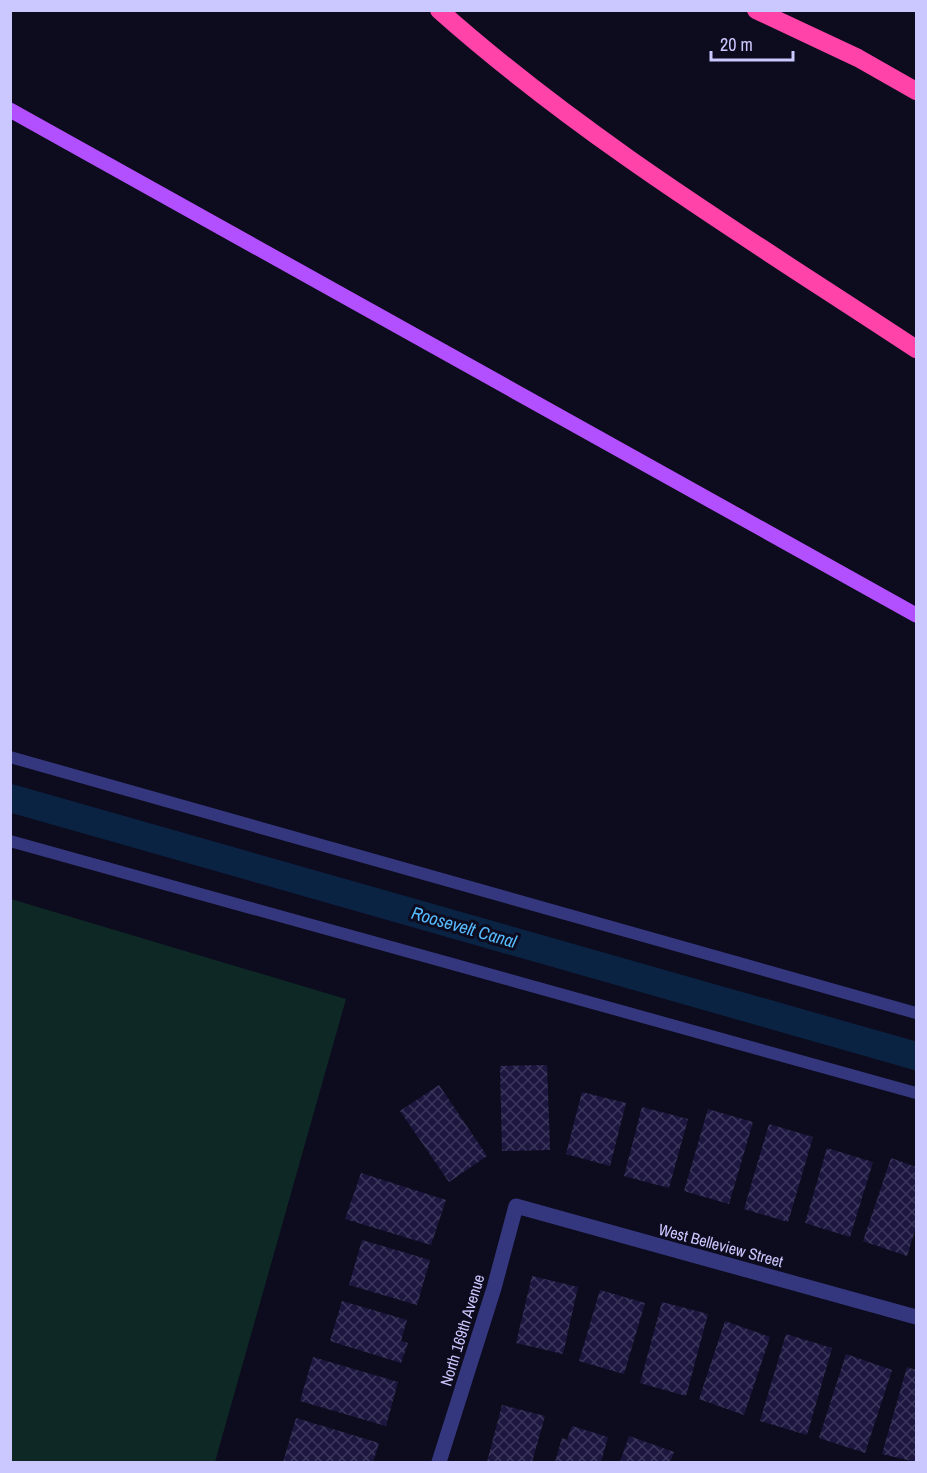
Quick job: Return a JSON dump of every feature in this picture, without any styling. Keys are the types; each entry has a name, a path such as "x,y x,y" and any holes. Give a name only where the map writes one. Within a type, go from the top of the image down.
{"highway":[{"path":"439,10 540,94 596,135 916,349"},
{"path":"756,10 858,58 916,91"}],"main road":[{"path":"10,110 916,615"}],"street":[{"name":"West Belleview Street","path":"516,1206 916,1317"},
{"name":"North 169th Avenue","path":"439,1462 494,1288 516,1206"}],"lane":[{"path":"10,757 916,1013"},
{"path":"10,841 916,1094"}],"green space":[{"path":"11,899 346,999 215,1462 11,1462"}],"building":[{"path":"547,1065 550,1150 502,1151 500,1066"},
{"path":"439,1085 487,1156 449,1182 400,1111"},
{"path":"582,1092 626,1103 610,1166 566,1154"},
{"path":"642,1107 688,1119 669,1188 624,1176"},
{"path":"708,1109 753,1122 729,1204 684,1191"},
{"path":"769,1124 813,1137 788,1222 744,1209"},
{"path":"827,1148 873,1162 850,1237 805,1223"},
{"path":"891,1158 916,1167 916,1227 907,1256 863,1241"},
{"path":"361,1173 446,1200 431,1245 345,1219"},
{"path":"362,1240 430,1260 417,1305 349,1285"},
{"path":"532,1276 578,1287 563,1354 516,1343"},
{"path":"600,1290 645,1303 624,1374 579,1361"},
{"path":"342,1301 407,1320 401,1341 408,1343 401,1363 330,1341"},
{"path":"662,1302 708,1314 686,1396 640,1383"},
{"path":"725,1321 770,1337 744,1415 699,1399"},
{"path":"786,1334 832,1348 807,1435 760,1421"},
{"path":"846,1354 892,1370 865,1453 819,1438"},
{"path":"313,1357 398,1382 386,1426 300,1401"},
{"path":"907,1367 916,1370 916,1462 882,1454"},
{"path":"502,1405 545,1416 532,1462 487,1462"},
{"path":"296,1418 379,1443 373,1462 283,1462"},
{"path":"572,1426 608,1437 601,1462 555,1462 562,1438 567,1440"},
{"path":"629,1436 674,1452 670,1462 620,1462"}],"waterway":[{"name":"Roosevelt Canal","path":"10,798 916,1056"}]}
